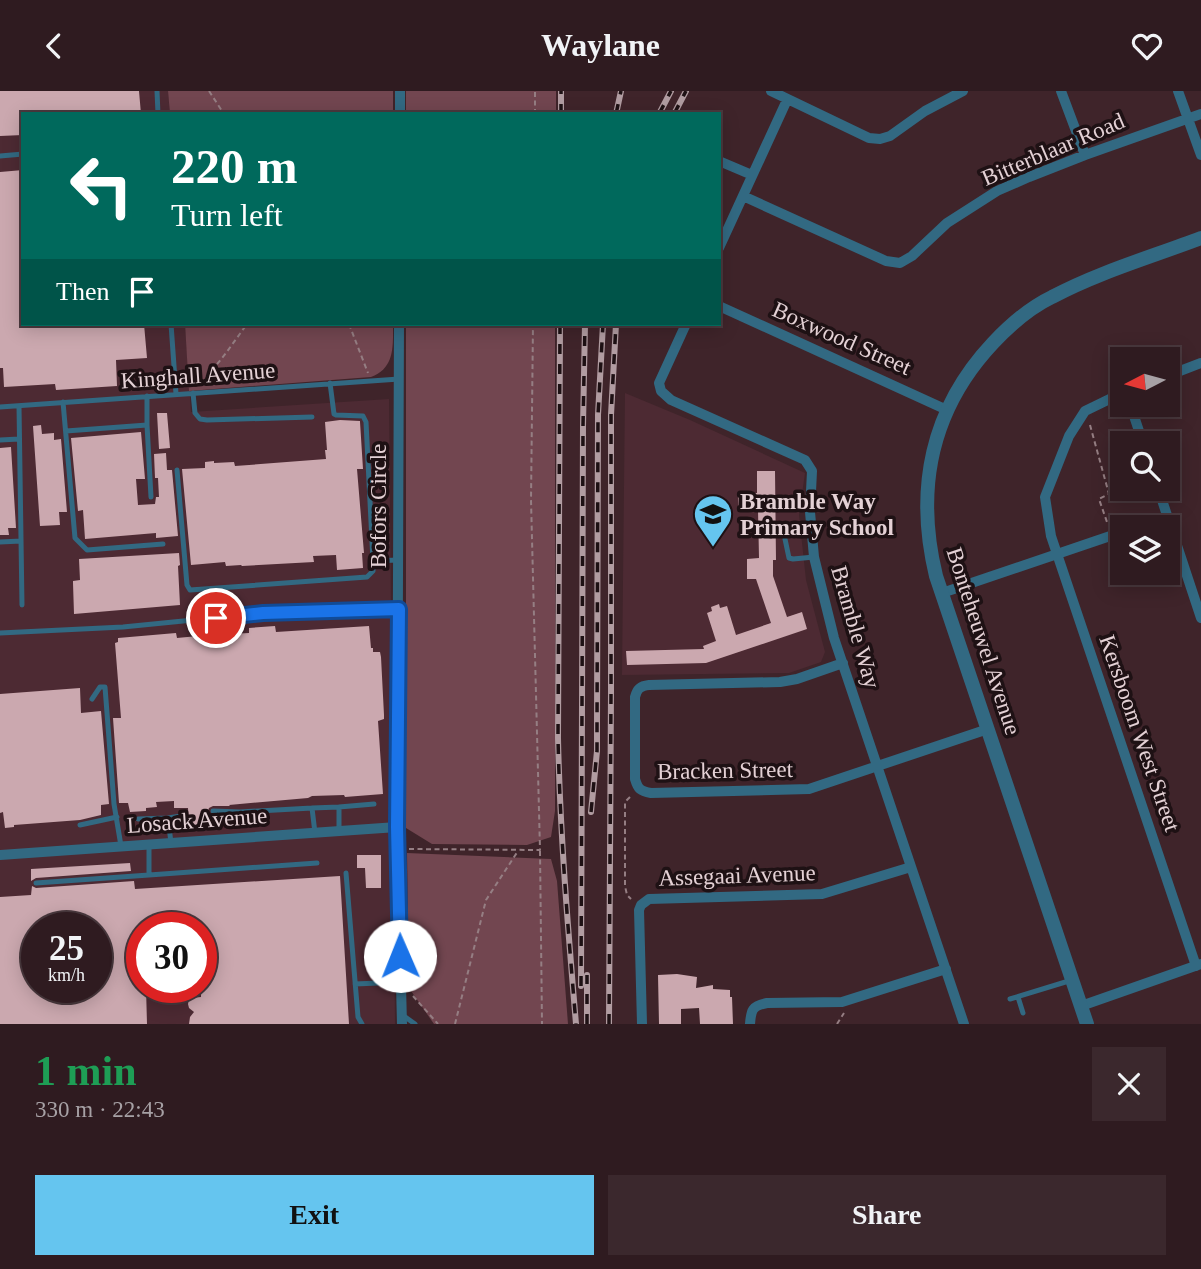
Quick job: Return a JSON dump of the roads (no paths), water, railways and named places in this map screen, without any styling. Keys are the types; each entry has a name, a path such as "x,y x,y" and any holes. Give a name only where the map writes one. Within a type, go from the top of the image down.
{"street":[{"path":"400,91 400,112"},
{"path":"771,91 869,138 880,139 890,136 925,111 963,91"},
{"path":"1061,91 1085,155"},
{"path":"1178,91 1201,155"},
{"path":"721,244 787,100"},
{"name":"Bitterblaar Road","path":"743,196 886,261 900,263 912,256 947,223 997,191 1085,155 1201,114"},
{"path":"721,162 752,175"},
{"name":"Bonteheuwel Avenue","path":"1087,1024 942,593 930,550 926,512 931,463 947,410 971,368 1001,334 1023,315 1050,297 1201,238"},
{"name":"Boxwood Street","path":"721,307 947,410"},
{"name":"Bofors Circle","path":"399,326 397,827 401,1021"},
{"name":"Bramble Way","path":"685,326 659,383 661,391 671,400 805,460 812,471 810,512 814,557 834,638 964,1024"},
{"path":"1180,371 1201,363"},
{"name":"Kersboom West Street","path":"1110,399 1086,411 1069,436 1045,497 1051,536 1198,965"},
{"path":"942,593 1110,536"},
{"path":"1180,554 1201,618"},
{"name":"Bracken Street","path":"843,663 780,682 640,687 635,697 635,779 638,788 642,792 651,793 799,790 819,787 988,729"},
{"name":"Losack Avenue","path":"0,855 397,827"},
{"name":"Assegaai Avenue","path":"642,1024 639,910 649,898 822,894 911,867"},
{"path":"1081,1006 1198,965"},
{"path":"750,1024 751,1011 760,1004 842,1002 946,969"}],"lane":[{"path":"157,91 158,112"},
{"path":"0,156 21,155"},
{"path":"171,326 176,394"},
{"name":"Kinghall Avenue","path":"0,407 399,379"},
{"path":"177,470 187,585 190,590 361,579 371,575 373,561 366,422 363,416 334,414 330,383"},
{"path":"193,393 195,413 200,419 312,417"},
{"path":"147,396 151,498"},
{"path":"63,403 75,538 87,550 163,544"},
{"path":"19,406 22,605"},
{"path":"66,431 147,425"},
{"path":"0,440 19,439"},
{"path":"785,539 789,558 814,557"},
{"path":"0,542 21,541"},
{"path":"373,561 399,560"},
{"path":"0,633 123,627 263,613 399,609"},
{"path":"92,699 100,687 105,687 114,804 121,846"},
{"path":"213,811 312,809 374,804"},
{"path":"339,807 340,831"},
{"path":"312,809 314,833"},
{"path":"138,820 181,816"},
{"path":"80,825 117,817"},
{"path":"168,818 171,843"},
{"path":"149,844 149,875"},
{"path":"36,883 317,863"},
{"path":"346,873 358,1017 362,1024"},
{"path":"1010,999 1072,980"},
{"path":"355,984 401,982"},
{"path":"1018,996 1023,1013"},
{"path":"401,1021 415,1024"}],"railway":[{"path":"561,91 561,112"},
{"path":"616,112 621,91"},
{"path":"660,112 671,91"},
{"path":"675,112 686,91"},
{"path":"560,326 558,738 562,845 576,1024"},
{"path":"581,986 585,326"},
{"path":"591,812 597,751 598,415 603,326"},
{"path":"609,1024 611,415 616,326"},
{"path":"587,975 587,1024"}],"place":[{"name":"Bramble Way Primary School","path":"713,548"}]}
